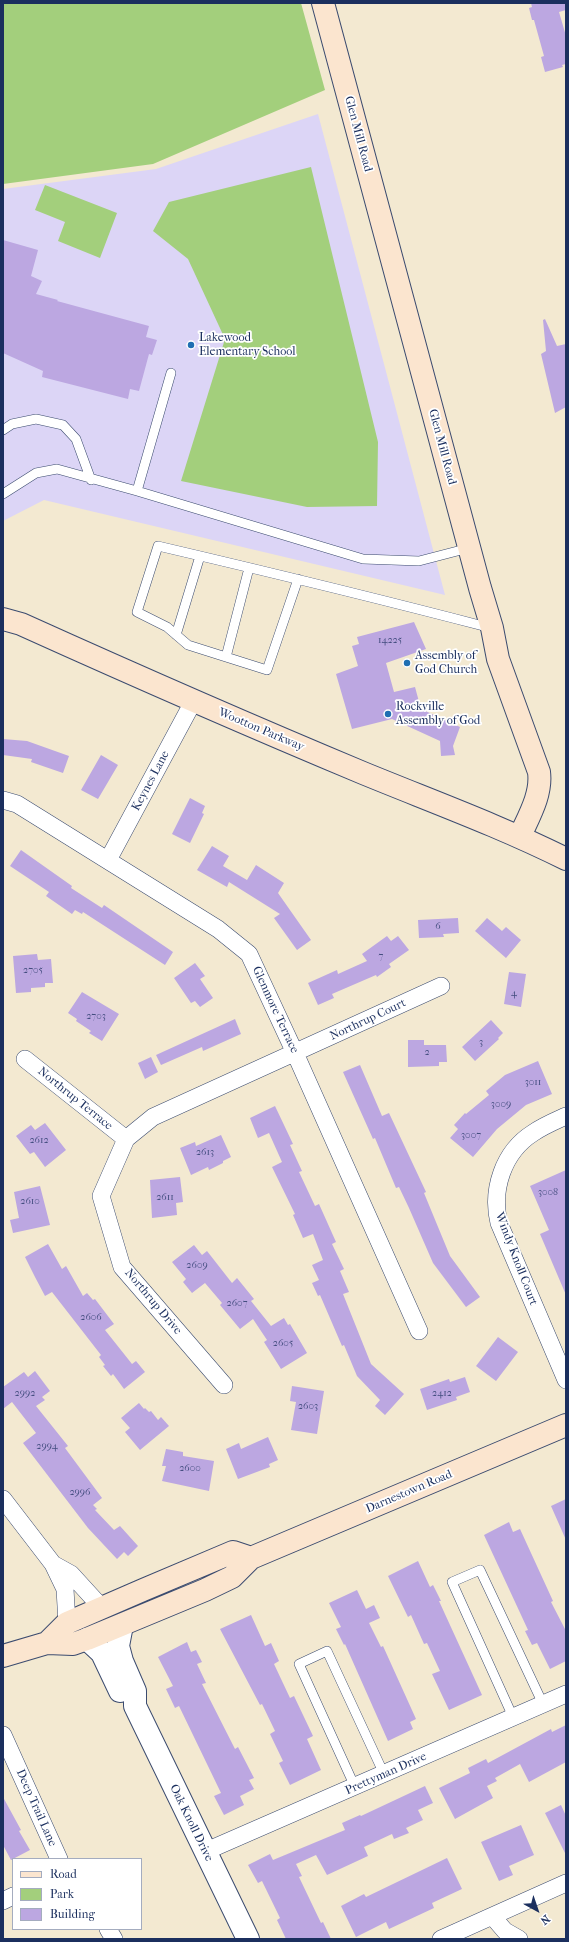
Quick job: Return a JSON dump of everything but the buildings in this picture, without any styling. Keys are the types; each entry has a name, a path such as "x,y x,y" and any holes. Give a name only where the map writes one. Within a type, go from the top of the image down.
{"main road":[{"name":"Glen Mill Road","path":"323,3 469,548 492,628 498,659 539,772 540,783 538,793 520,836"},
{"name":"Wootton Parkway","path":"3,619 20,624 193,702 392,785 520,836"},
{"path":"520,836 566,859"},
{"name":"Darnestown Road","path":"3,1656 47,1643 73,1644 122,1625 205,1590 232,1576 251,1558 566,1425"},
{"name":"Darnestown Road","path":"47,1643 67,1623 233,1552 251,1558"},
{"path":"102,1608 130,1606 149,1601 176,1602"}],"street":[{"name":"Keynes Lane","path":"108,860 193,702"},
{"name":"Glenmore Terrace","path":"3,800 16,804 108,860 218,929 249,954 295,1053 418,1331"},
{"name":"Northrup Court","path":"295,1053 441,986"},
{"name":"Northrup Drive","path":"224,1385 122,1267 101,1196 126,1139 153,1117 295,1053"},
{"name":"Northrup Terrace","path":"25,1059 126,1139"},
{"name":"Windy Knoll Court","path":"566,1116 532,1133 510,1154 497,1184 496,1209 499,1223 566,1380"},
{"path":"3,1499 53,1564 65,1589 67,1623"},
{"path":"53,1564 71,1574 102,1608"},
{"name":"Oak Knoll Drive","path":"122,1625 118,1646 122,1661 135,1691 135,1706"},
{"name":"Oak Knoll Drive","path":"87,1639 102,1653 123,1696 135,1706 204,1852 248,1939"},
{"name":"Prettyman Drive","path":"204,1852 566,1694"},
{"name":"Deep Trail Lane","path":"3,1735 59,1858"},
{"path":"441,1939 566,1883"},
{"path":"3,1901 12,1896"},
{"path":"493,1917 505,1931 519,1939"},
{"path":"109,1930 114,1939"}],"lane":[{"path":"137,491 171,372"},
{"path":"3,430 12,424 36,419 63,425 76,439 91,480"},
{"path":"3,494 36,473 57,470 137,491 363,559 419,560 469,548"},
{"path":"298,579 267,670 188,645 167,627 137,612 158,546 298,579 492,628"},
{"path":"176,635 200,556"},
{"path":"226,657 249,568"},
{"path":"513,1717 452,1582 480,1570 543,1704"},
{"path":"355,1787 299,1664 327,1651 384,1774"}],"shaded area":[{"name":"Lakewood Elementary School","path":"318,114 445,595 44,500 3,521 3,189 156,169"}],"green space":[{"path":"3,3 301,3 325,90 153,164 3,184"},
{"path":"311,167 378,442 377,506 307,507 181,481 225,339 188,259 153,231 169,202"},
{"path":"45,185 117,213 100,258 58,241 65,222 35,210"}],"place":[{"name":"Lakewood Elementary School","path":"191,345"},
{"name":"Assembly of God Church","path":"407,663"},
{"name":"Rockville Assembly of God","path":"388,714"}]}
